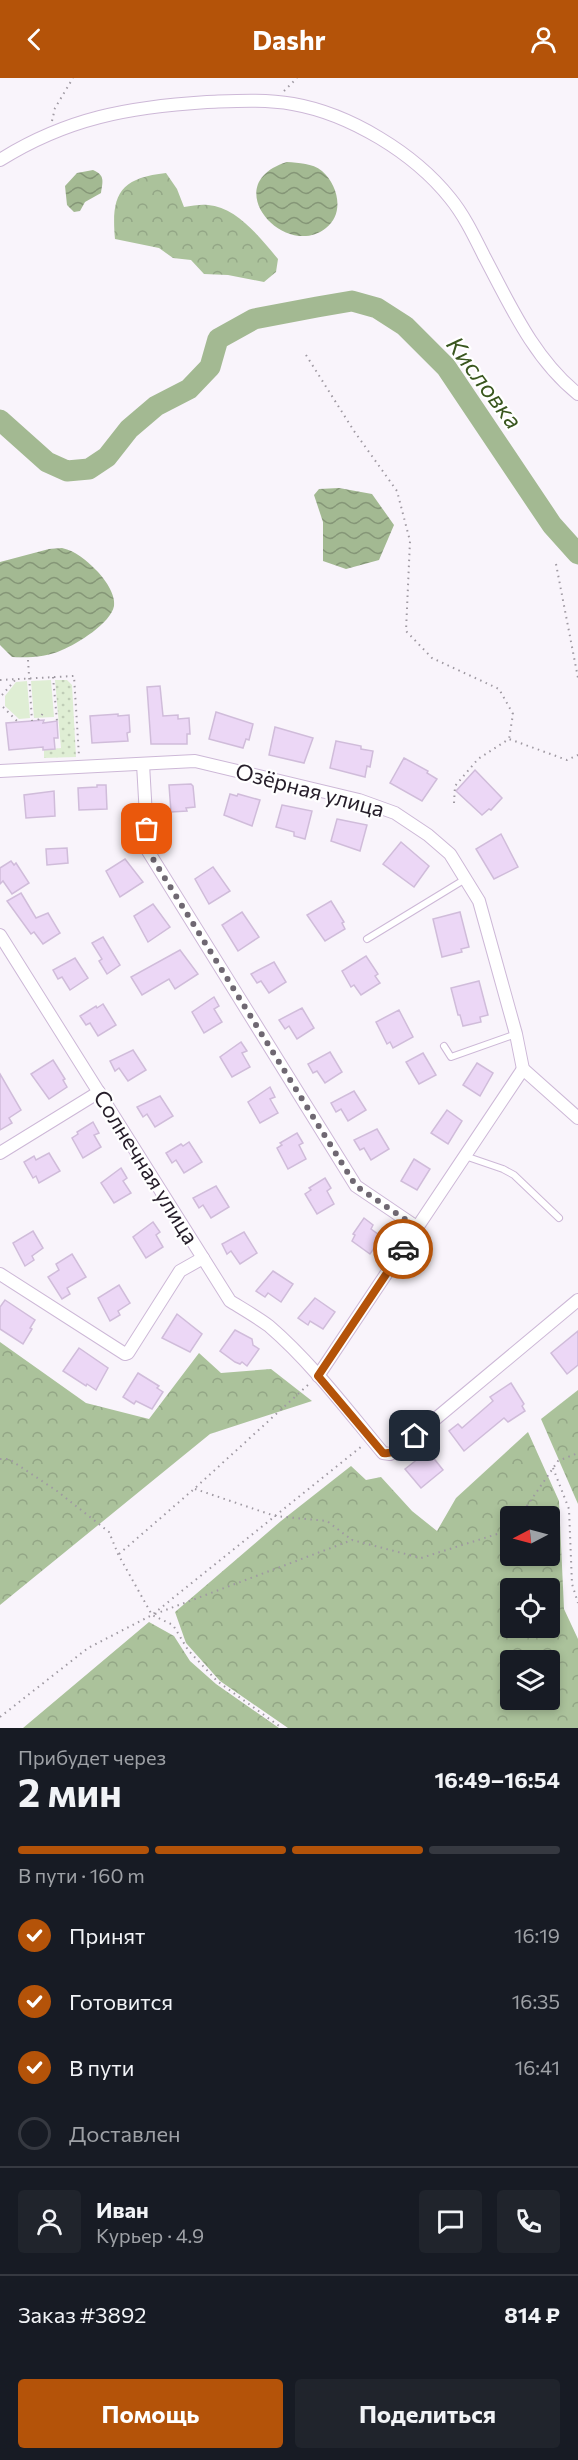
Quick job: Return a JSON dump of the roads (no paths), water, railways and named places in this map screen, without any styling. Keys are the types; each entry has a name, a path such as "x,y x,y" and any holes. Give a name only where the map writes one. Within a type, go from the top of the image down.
{"street":[{"path":"0,160 71,124 101,115 144,108 257,99 295,104 334,117 377,136 419,166 450,198 469,227 513,312 559,378 578,394"},
{"name":"Озёрная улица","path":"0,771 195,761 359,800 387,810 428,835 450,854 467,878 488,926 523,1069"},
{"path":"143,764 148,851 356,1186 418,1228"},
{"name":"Солнечная улица","path":"0,934 230,1301 268,1325 318,1376 383,1453 390,1454 397,1451 578,1300"},
{"path":"318,1376 523,1069 578,1118"},
{"path":"0,1153 99,1092"},
{"path":"0,1274 125,1354 128,1353 180,1271 203,1258"}],"lane":[{"path":"368,939 467,878"},
{"path":"444,1046 451,1057 516,1034"},
{"path":"465,1156 514,1175 559,1218"}],"water":[{"path":"287,162 318,168 328,177 335,191 336,215 326,228 310,236 293,235 277,227 264,216 257,201 257,186 267,173"},
{"path":"93,170 100,174 102,179 101,193 85,202 80,211 74,212 67,205 65,186 77,173"},
{"path":"339,488 372,494 394,525 379,560 346,569 323,561 323,522 314,495 319,489"},
{"path":"62,548 80,556 109,586 114,601 112,613 92,632 62,650 38,656 12,657 0,645 0,562 49,549"}],"waterway":[{"name":"Кисловка","path":"0,420 47,462 67,471 89,469 107,457 129,429 156,406 189,389 210,367 218,339 254,319 352,301 377,308 405,326 446,367 552,525 578,554"}]}
